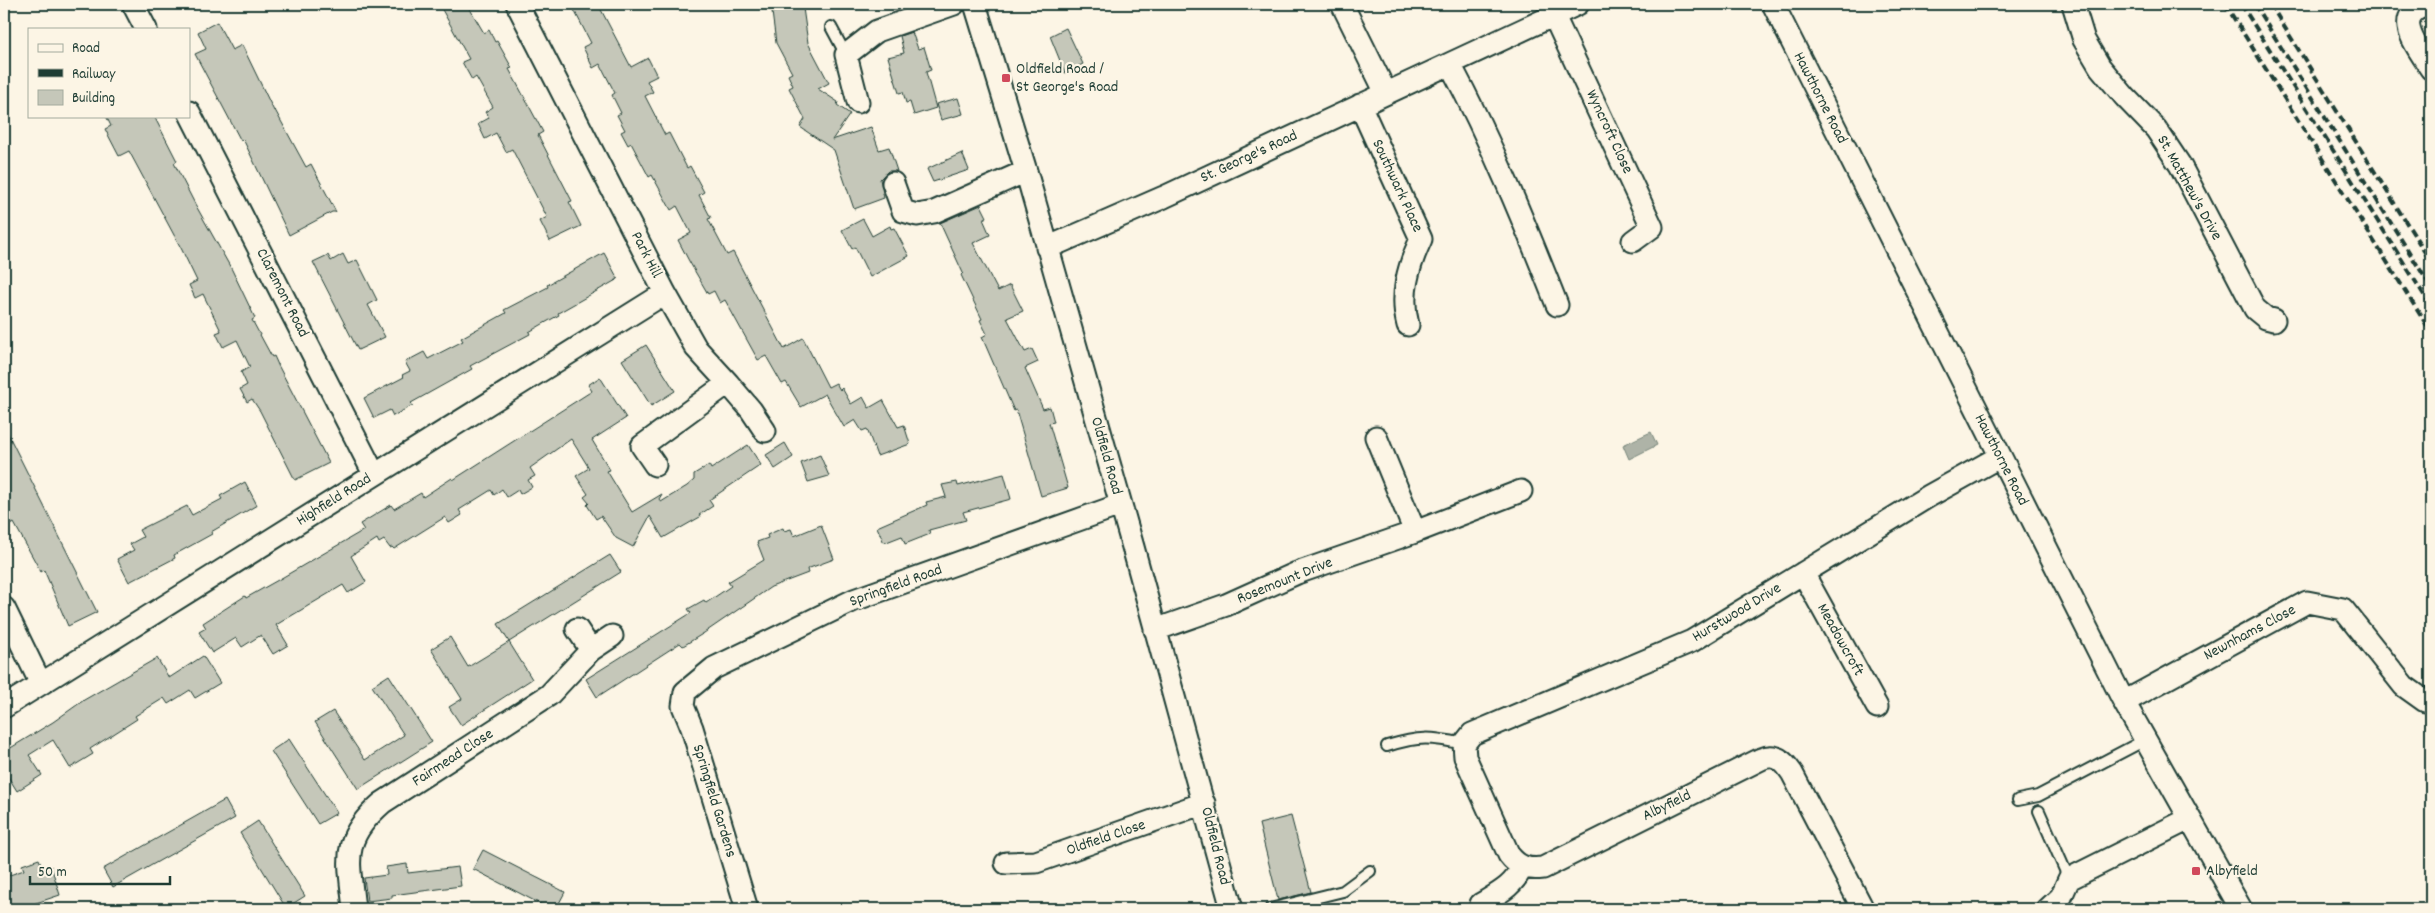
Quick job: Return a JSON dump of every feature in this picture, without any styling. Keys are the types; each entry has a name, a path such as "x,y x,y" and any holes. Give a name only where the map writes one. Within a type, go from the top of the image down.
{"street":[{"path":"133,4 145,28"},
{"name":"Park Hill","path":"517,4 665,294 696,348 751,410 765,431"},
{"path":"858,102 846,55 877,31 954,4"},
{"name":"Oldfield Road","path":"975,4 1026,170 1232,909"},
{"path":"1342,4 1386,93"},
{"name":"St. George's Road","path":"1047,248 1360,106 1578,4"},
{"name":"Hawthorne Road","path":"1773,4 1999,457 2124,702 2241,909"},
{"name":"St. Matthew's Drive","path":"2073,4 2084,40 2100,67 2125,97 2156,128 2180,165 2255,309 2266,318 2274,320"},
{"path":"2431,5 2420,6 2410,18 2408,34 2431,68"},
{"name":"Wyncroft Close","path":"1554,16 1652,227 1633,241"},
{"path":"1450,64 1467,96 1557,305"},
{"name":"Southwark Place","path":"1360,106 1421,239 1409,265 1404,310 1408,325"},
{"name":"Claremont Road","path":"190,114 374,474"},
{"path":"893,184 903,211 916,215 934,212 1026,170"},
{"name":"Highfield Road","path":"4,707 374,474 665,294"},
{"path":"655,466 642,446 728,383"},
{"path":"1376,437 1415,532"},
{"name":"Hurstwood Drive","path":"1464,744 1466,738 1472,734 1692,641 1929,496 1999,457"},
{"name":"Rosemount Drive","path":"1155,630 1226,605 1297,573 1415,532 1521,491"},
{"name":"Springfield Road","path":"685,692 714,668 854,600 1120,505"},
{"name":"Meadowcroft","path":"1803,573 1877,707"},
{"name":"Newnhams Close","path":"2124,702 2307,602 2343,609 2404,686 2425,701 2431,699"},
{"path":"4,608 41,684"},
{"path":"577,629 591,650"},
{"name":"Fairmead Close","path":"354,909 349,850 355,834 366,817 382,803 549,695 591,650 612,636"},
{"name":"Springfield Gardens","path":"685,692 683,706 692,728 747,909"},
{"path":"1464,744 1465,757 1509,855 1516,864 1522,866 1518,879 1481,904"},
{"name":"Albyfield","path":"1522,866 1534,869 1543,868 1770,756 1777,757 1785,763 1792,773 1863,909"},
{"name":"Oldfield Close","path":"1006,863 1036,862 1204,803"},
{"path":"2050,909 2061,897 2070,879 2189,819"}],"lane":[{"path":"831,27 846,55"},
{"path":"1388,746 1415,738 1434,737 1464,744"},
{"path":"2018,800 2038,796 2145,740"},
{"path":"2039,811 2070,879"},
{"path":"1270,909 1343,891 1370,871"}],"shaded area":[{"path":"1651,432 1657,445 1629,459 1623,445"}],"building":[{"path":"439,4 467,4 484,33 489,30 495,42 497,41 512,68 509,69 543,132 538,135 572,201 569,202 581,226 550,241 540,221 547,217 512,149 506,152 496,133 485,139 478,124 489,118 485,112 493,107 476,77 472,80 462,62 469,59"},
{"path":"571,4 598,4 631,67 648,58 657,76 647,81 653,92 645,96 665,135 669,133 687,168 690,166 704,192 699,195 711,218 708,219 727,255 733,252 784,349 803,338 828,387 836,383 840,390 842,388 851,404 863,397 869,408 883,400 898,427 904,425 910,444 877,456 867,429 862,431 855,420 844,427 825,394 801,407 786,382 782,384 766,356 758,360 725,300 720,303 714,291 708,294 689,261 678,240 691,233 677,206 671,210 652,175 649,177 631,143 628,145 621,132 625,130 617,115 621,113 612,95 615,93 600,64 593,68 583,47 591,43"},
{"path":"803,8 808,43 829,83 818,89 838,102 837,105 850,114 832,140 871,127 879,150 889,147 897,171 888,171 880,179 884,198 854,209 834,150 800,127 805,119 789,88 793,86 788,75 792,73 776,43 772,12"},
{"path":"217,22 232,50 242,45 274,111 306,167 311,164 336,212 332,212 289,235 243,139 241,141 195,54 206,49 198,32"},
{"path":"1066,28 1083,64 1065,73 1050,36"},
{"path":"912,32 918,49 924,47 931,70 926,72 936,108 914,115 910,102 906,103 903,92 899,93 888,57 904,53 900,36"},
{"path":"958,98 963,114 941,120 936,104"},
{"path":"107,118 155,118 177,161 174,163 232,270 255,318 252,320 272,357 274,356 329,463 295,480 260,411 252,399 247,402 240,389 247,385 241,372 250,367 237,340 223,347 216,333 221,331 203,294 195,298 189,285 197,281 182,250 129,151 119,156 105,129 111,126"},
{"path":"962,153 969,170 933,182 927,169"},
{"path":"981,205 987,217 983,219 990,235 973,243 998,291 1010,285 1023,311 1007,318 1025,352 1032,349 1038,362 1025,368 1043,409 1050,407 1054,422 1049,423 1068,488 1041,496 1016,410 1014,411 982,337 987,334 980,320 982,319 961,275 963,273 940,223"},
{"path":"863,219 872,236 890,226 891,229 894,228 909,256 870,277 855,247 852,249 842,230"},
{"path":"604,253 618,279 558,313 559,315 529,332 530,334 470,366 472,369 411,403 413,405 393,416 390,410 374,418 364,398 404,377 402,375 410,371 405,362 424,352 428,359 463,341 461,338 506,313 504,310 548,287 547,285"},
{"path":"343,254 348,264 357,260 377,300 368,305 385,337 358,350 313,262 328,255 331,261"},
{"path":"646,345 675,391 651,406 622,360"},
{"path":"600,377 626,418 592,440 610,470 607,471 632,512 662,494 659,499 661,502 687,486 694,480 694,474 709,465 711,469 748,445 761,465 709,500 713,506 699,515 700,517 663,538 650,516 633,547 616,538 601,516 596,519 587,505 589,503 584,497 588,494 576,476 589,468 571,439 530,468 535,476 528,480 532,487 520,494 518,490 507,497 502,489 494,495 491,490 459,510 462,515 449,523 445,517 394,549 390,548 384,540 379,543 377,539 351,556 366,582 348,593 343,585 276,625 288,645 273,654 261,635 242,647 236,638 212,653 199,632 206,628 203,623 245,596 246,598 364,530 360,524 391,505 394,509 421,493 423,497 452,478 453,480 592,391 588,385"},
{"path":"4,426 97,612 68,626 44,570 41,572 14,523 4,528"},
{"path":"785,443 793,457 775,469 766,455"},
{"path":"820,455 829,476 808,482 801,463"},
{"path":"1004,474 1011,499 963,512 966,520 929,530 930,534 905,544 902,536 884,543 877,527 927,505 926,502 946,497 942,485 957,482 958,486"},
{"path":"245,482 257,505 211,532 212,534 174,555 175,558 129,582 117,559 134,550 130,544 143,537 139,530 187,506 192,515 222,499 220,496"},
{"path":"821,525 834,559 807,569 808,573 771,587 704,633 683,646 680,643 597,697 586,679 691,613 688,609 704,600 706,603 731,586 728,582 764,560 757,542 768,538 767,535 783,528 784,531 791,529 794,536"},
{"path":"610,555 621,572 509,642 498,624"},
{"path":"450,637 468,667 509,642 532,679 461,725 449,707 462,699 431,649"},
{"path":"203,656 220,683 195,698 190,690 168,704 164,698 135,716 137,719 90,749 93,754 70,768 53,740 29,755 42,775 17,791 4,770 4,752 53,722 84,700 157,658 169,678"},
{"path":"389,675 432,742 358,789 315,722 333,711 365,760 404,735 372,686"},
{"path":"289,739 337,813 318,824 271,751"},
{"path":"225,800 235,818 113,887 103,869"},
{"path":"1291,816 1311,892 1278,900 1259,824"},
{"path":"258,821 305,896 286,908 240,833"},
{"path":"483,850 565,892 556,909 550,909 473,869"},
{"path":"39,859 43,869 51,866 60,895 18,909 4,909 4,877 24,870 22,865"},
{"path":"407,864 408,873 458,867 461,886 392,895 392,898 367,901 364,878 387,875 386,867"}],"railway":[{"path":"2225,4 2431,332"},
{"path":"2241,4 2431,306"},
{"path":"2254,4 2431,287"},
{"path":"2270,4 2431,262"}],"place":[{"name":"Oldfield Road / St George's Road","path":"1006,78"},
{"name":"Albyfield","path":"2196,871"}]}
